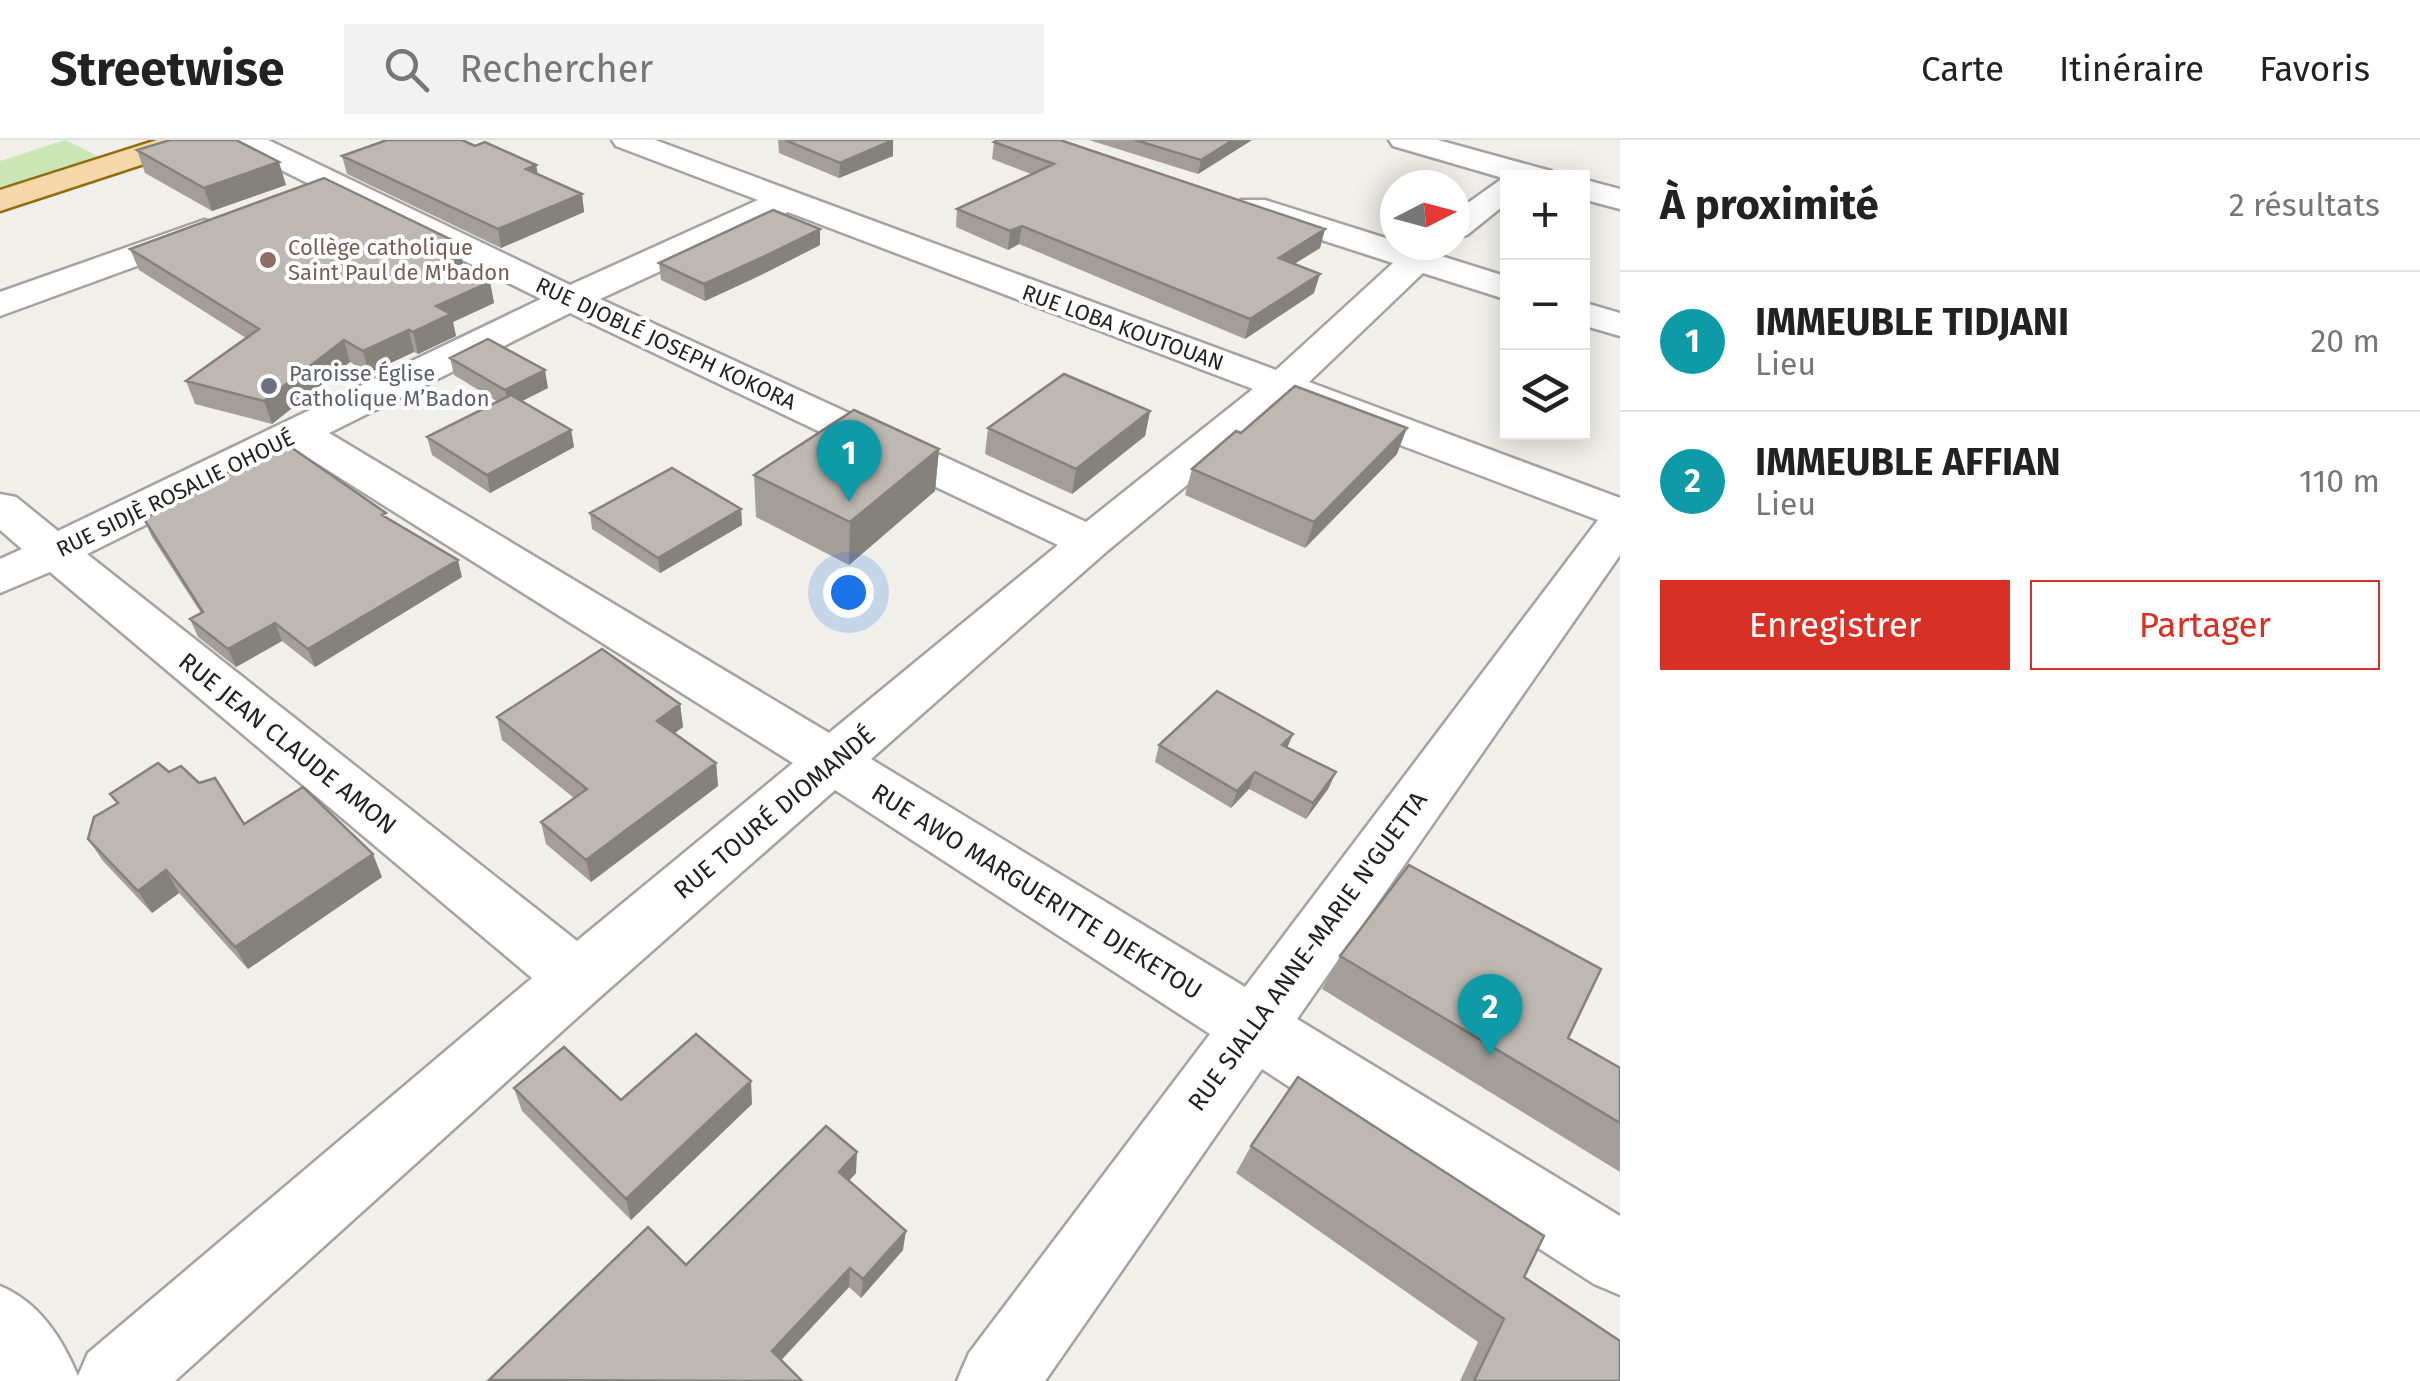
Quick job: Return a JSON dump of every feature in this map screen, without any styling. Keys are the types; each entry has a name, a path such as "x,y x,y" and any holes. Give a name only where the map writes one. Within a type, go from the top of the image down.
{"main road":[{"path":"0,202 188,140"}],"street":[{"name":"RUE DJOBLÉ JOSEPH KOKORA","path":"244,140 570,299 1090,542"},
{"name":"RUE LOBA KOUTOUAN","path":"627,140 1620,514"},
{"path":"1404,140 1500,171"},
{"path":"296,196 333,182"},
{"path":"1590,191 1620,199"},
{"name":"RUE TOURÉ DIOMANDÉ","path":"1470,217 1500,194"},
{"path":"1230,200 1380,232"},
{"name":"RUE SIDJÈ ROSALIE OHOUÉ","path":"0,578 570,299 784,201"},
{"path":"0,305 240,216"},
{"name":"RUE TOURÉ DIOMANDÉ","path":"116,1381 577,978 1090,542 1282,386 1417,260"},
{"path":"1460,260 1500,284"},
{"path":"1590,315 1620,324"},
{"name":"RUE AWO MARGUERITTE DJEKETOU","path":"300,433 834,762 1620,1258"},
{"name":"RUE JEAN CLAUDE AMON","path":"0,507 577,978"},
{"name":"RUE SIALLA ANNE-MARIE N'GUETTA","path":"997,1381 1620,522"},
{"path":"0,1324 40,1381"}],"green space":[{"path":"65,140 104,159 0,192 0,161"}],"building":[{"path":"170,140 236,140 279,162 204,188 137,150"},
{"path":"387,140 462,140 475,146 485,142 536,165 526,169 582,194 498,229 342,156"},
{"path":"785,140 893,140 840,163"},
{"path":"1060,140 1325,229 1279,258 1320,274 1250,319 1022,226 1010,231 957,209 1054,164 994,142"},
{"path":"1135,140 1233,140 1201,160"},
{"path":"324,178 458,243 434,253 490,282 436,306 451,314 413,332 409,330 363,351 344,340 264,401 186,381 259,329 130,249"},
{"path":"773,210 820,229 704,284 659,263"},
{"path":"488,339 545,370 505,390 450,358"},
{"path":"1064,374 1150,411 1076,469 988,428"},
{"path":"1295,386 1407,428 1314,522 1192,469"},
{"path":"511,395 571,430 487,475 427,437"},
{"path":"854,410 939,449 850,522 754,475"},
{"path":"282,441 386,513 382,515 458,560 308,649 275,623 228,649 190,619 203,612 144,519 211,486 245,459"},
{"path":"672,468 741,509 658,558 590,513"},
{"path":"602,649 680,704 657,721 716,763 586,860 541,822 587,789 497,717"},
{"path":"1217,691 1293,734 1282,745 1336,772 1313,803 1255,772 1237,791 1159,745"},
{"path":"158,763 169,772 181,766 199,783 215,778 244,824 303,787 373,854 235,947 166,870 138,891 88,839 94,817 118,803 110,794"},
{"path":"1409,865 1601,969 1568,1038 1620,1068 1620,1123 1340,956"},
{"path":"696,1034 751,1081 626,1199 514,1088 564,1047 621,1100"},
{"path":"1298,1077 1544,1236 1524,1277 1620,1341 1620,1381 1474,1381 1504,1319 1251,1146"},
{"path":"826,1126 857,1152 839,1172 906,1231 863,1279 850,1268 772,1351 802,1381 489,1380 648,1227 686,1265"}],"place":[{"name":"Collège catholique Saint Paul de M'badon","path":"268,260"},
{"name":"Paroisse Église Catholique M’Badon","path":"269,386"},
{"name":"IMMEUBLE TIDJANI","path":"849,502"},
{"name":"IMMEUBLE AFFIAN","path":"1490,1056"}]}
